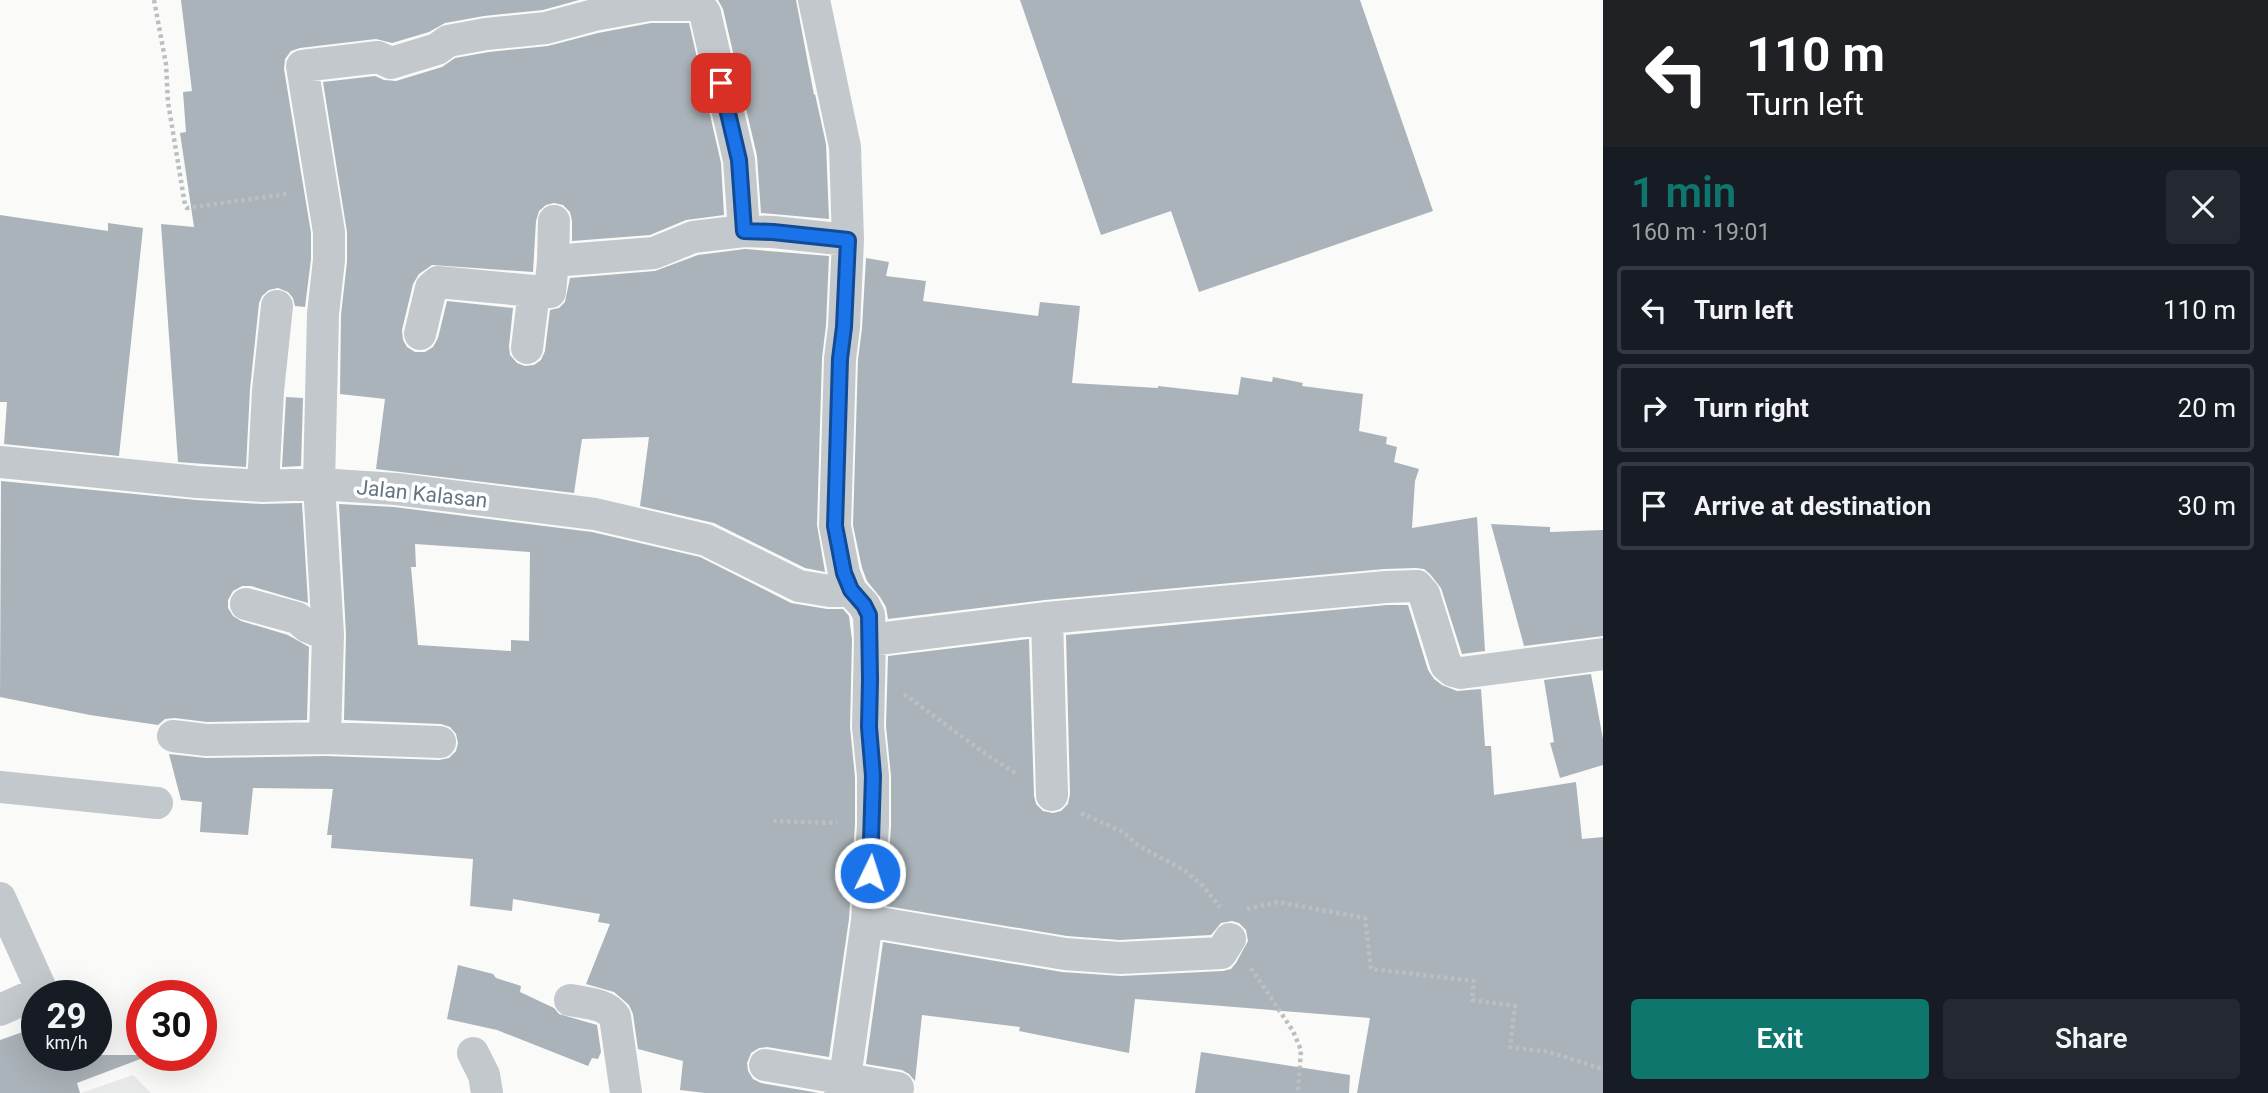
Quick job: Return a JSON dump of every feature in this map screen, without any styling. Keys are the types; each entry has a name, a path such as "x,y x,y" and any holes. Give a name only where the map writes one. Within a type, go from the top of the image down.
{"street":[{"path":"814,0 845,147 848,240 840,359 835,526 844,573 840,591 864,605 869,615 870,640 869,727 873,825 867,921 843,1086"},
{"path":"325,738 328,635 319,484 323,314 329,232 302,66 378,57 391,63 437,49 448,41 546,28 594,15 649,5 699,5 705,13 739,160 744,231"},
{"path":"420,334 431,288 438,282 550,292 554,220"},
{"path":"553,261 654,253 693,237 744,231 848,240"},
{"path":"527,348 534,291"},
{"path":"263,486 268,391 277,306"},
{"name":"Jalan Kalasan","path":"0,462 197,482 263,486 319,484 396,489 595,514 706,540 799,586 840,591"},
{"path":"870,640 1047,618 1417,586 1424,594 1446,665 1453,671 1469,672 1603,654"},
{"path":"246,604 297,618 308,627 328,635"},
{"path":"1047,618 1052,795"},
{"path":"173,736 206,740 325,738 440,743"},
{"path":"0,787 157,803"},
{"path":"0,898 42,991 0,1010"},
{"path":"867,921 1065,954 1120,958 1221,953 1231,925"},
{"path":"570,1000 605,1007 615,1017 626,1093"},
{"path":"473,1053 484,1075 487,1093"},
{"path":"765,1065 843,1086 898,1088"}],"path":[{"path":"154,0 166,64 168,102 183,197 187,208 322,189"},
{"path":"902,692 987,755 1082,814 1123,832 1139,846 1182,869 1203,887 1224,910 1293,1031 1301,1050 1298,1093"},
{"path":"774,821 873,825"},
{"path":"1231,925 1279,902 1365,918 1371,969 1474,981 1472,1000 1515,1006 1510,1047 1549,1052 1603,1069"}],"shaded area":[{"path":"133,1075 151,1093 81,1093"}],"building":[{"path":"181,0 579,0 543,10 445,23 429,32 392,43 376,39 300,48 291,51 285,59 284,69 311,233 311,259 305,307 295,306 288,292 278,288 269,290 259,303 250,389 246,467 178,462 161,224 194,227 180,133 186,132 183,92 192,91"},
{"path":"718,0 796,0 826,144 829,219 761,213 757,156 723,9"},
{"path":"1020,0 1360,0 1433,211 1199,292 1171,211 1101,235"},
{"path":"651,23 689,23 721,163 724,215 686,220 650,235 572,241 570,212 563,205 546,205 539,211 536,221 533,272 432,265 419,274 413,284 402,330 403,340 407,347 415,352 425,352 433,347 438,338 447,301 513,308 510,355 517,363 534,365 541,360 545,351 550,310 559,308 565,302 570,278 655,271 698,255 745,249 829,256 822,358 817,525 825,572 805,568 714,523 640,506 649,437 582,439 574,493 376,469 385,399 340,394 341,315 347,262 347,232 323,82 375,76 396,81 442,67 455,58 548,46"},
{"path":"0,215 108,231 108,223 143,228 119,456 4,444 7,402 0,402"},
{"path":"866,258 889,262 886,276 926,281 923,301 1038,316 1040,302 1080,306 1072,383 1158,386 1238,395 1241,377 1272,382 1273,377 1303,383 1302,386 1363,394 1359,431 1387,437 1386,444 1397,447 1394,462 1419,469 1415,481 1412,528 1477,517 1485,651 1462,654 1441,588 1424,569 1416,568 1045,600 888,619 886,607 867,581 862,568 853,525 858,360"},
{"path":"286,397 303,398 301,466 282,467"},
{"path":"1,481 196,500 262,504 302,503 308,603 251,586 242,586 233,591 228,600 228,608 233,616 241,621 288,635 309,647 307,720 207,722 175,718 165,719 158,725 0,697"},
{"path":"339,504 394,507 592,532 700,557 791,603 843,609 849,616 852,640 850,727 855,777 855,824 849,919 829,1057 767,1047 751,1053 747,1063 753,1079 761,1083 819,1093 705,1093 680,1090 683,1061 638,1049 633,1014 629,1005 614,992 586,984 610,924 598,922 600,914 513,899 512,911 470,906 473,859 331,848 332,835 327,835 333,789 253,788 248,835 200,832 202,802 181,800 169,754 206,758 325,756 439,760 449,758 456,751 456,734 450,727 441,724 344,720 346,634","holes":["415,544 530,552 529,641 511,640 511,651 418,645 411,567 416,567"]},
{"path":"1491,524 1550,527 1550,532 1603,530 1603,636 1524,646"},
{"path":"1408,605 1428,670 1434,679 1457,691 1481,689 1485,746 1491,746 1494,795 1576,782 1582,839 1603,837 1603,1093 1357,1093 1370,1018 1135,999 1129,1053 1019,1031 1020,1027 922,1015 915,1081 902,1070 866,1064 883,942 1062,972 1121,976 1231,969 1248,941 1246,930 1239,923 1232,921 1221,923 1211,935 1120,940 1067,936 886,906 891,825 891,776 886,726 888,656 1029,639 1034,796 1036,804 1043,811 1053,813 1061,811 1068,804 1070,794 1066,635"},
{"path":"1591,674 1603,739 1603,765 1560,778 1550,743 1554,742 1544,680"},
{"path":"458,965 493,974 496,978 521,986 520,992 554,1008 559,1014 597,1025 601,1052 598,1059 592,1058 588,1066 497,1030 447,1019"},
{"path":"21,1033 21,1071 109,1071 77,1083 80,1093 0,1093 0,1040"},
{"path":"1201,1052 1350,1075 1349,1093 1195,1093"},
{"path":"112,1055 126,1055 126,1064 112,1070"}],"route":[{"path":"721,83 739,160 744,231 848,240 840,359 835,526 844,573 851,590 869,615 869,727 873,776 870,873"}]}
